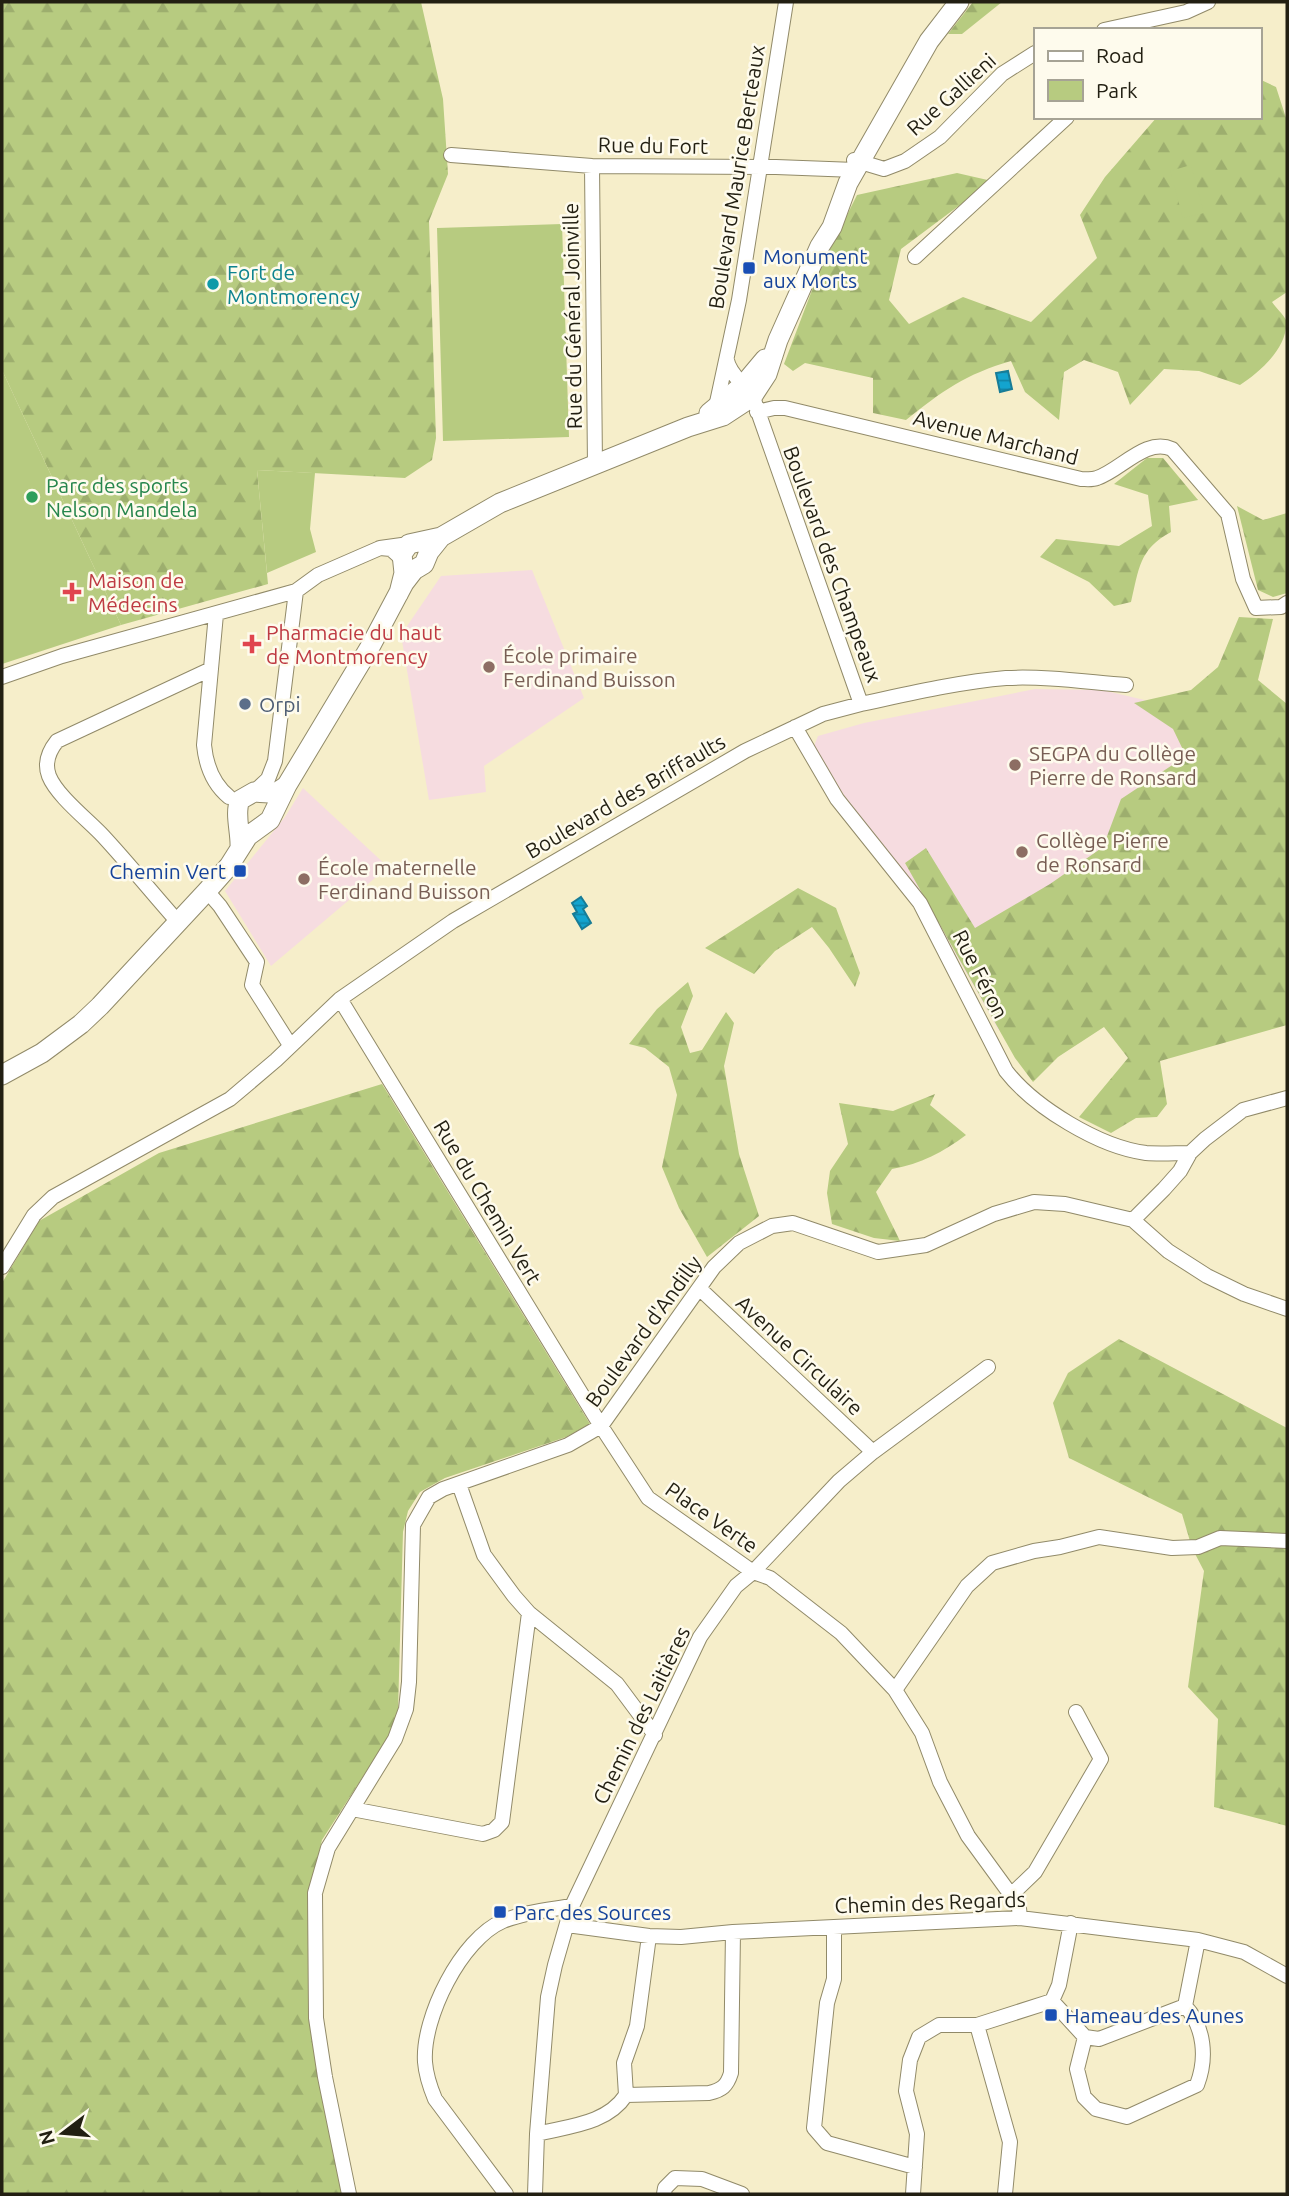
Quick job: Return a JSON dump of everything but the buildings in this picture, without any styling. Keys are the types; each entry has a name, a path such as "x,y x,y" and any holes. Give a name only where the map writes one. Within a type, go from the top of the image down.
{"main road":[{"path":"249,802 275,793 287,785 410,575 412,555 500,503 688,427 723,416 747,397 759,368 778,340 820,246 832,227 844,189 856,163 929,41 958,2"},
{"path":"688,427 716,407 747,397"},
{"path":"2,1076 42,1053 81,1024 125,981 207,891 229,866 248,836 258,828 245,825 249,802"},
{"path":"240,848 241,829 249,802"}],"street":[{"name":"Boulevard Maurice Berteaux","path":"716,407 727,360 786,2"},
{"path":"1113,28 1186,12 1208,2"},
{"path":"1168,28 1186,12"},
{"name":"Rue Gallieni","path":"856,163 884,169 905,161 940,137 1002,74 1034,54"},
{"path":"915,257 1065,119"},
{"name":"Rue du Fort","path":"451,155 592,166 759,168 856,163"},
{"name":"Rue du Général Joinville","path":"592,166 596,465"},
{"path":"727,360 731,373 747,397"},
{"path":"724,375 727,385 747,397"},
{"name":"Avenue Marchand","path":"747,397 774,408 785,408 919,439 1081,480 1095,479 1149,448 1167,447 1172,449 1228,514 1244,579 1256,608 1281,607 1287,603"},
{"name":"Boulevard des Champeaux","path":"747,397 866,703 823,713 795,727"},
{"path":"2,677 62,656 296,591 318,575 380,548 412,555"},
{"path":"216,614 204,745 206,763 219,787 249,802 268,779 275,761 296,591"},
{"path":"178,922 106,839 57,789 49,777 47,765 49,751 57,741 211,669"},
{"path":"866,703 1008,678 1126,685"},
{"name":"Boulevard des Briffaults","path":"2,1267 34,1215 53,1197 230,1099 340,999 453,921 745,751 795,727"},
{"name":"Rue Féron","path":"795,727 837,799 920,903 1006,1070 1017,1085 1072,1126 1116,1146 1146,1153 1190,1153"},
{"path":"207,891 257,962 252,985 290,1045"},
{"name":"Rue du Chemin Vert","path":"340,999 601,1426"},
{"path":"1133,1220 1180,1171 1190,1153 1243,1110 1287,1098"},
{"name":"Boulevard d'Andilly","path":"349,2194 316,2018 315,1893 328,1848 395,1739 406,1709 413,1525 429,1497 568,1445 601,1426 714,1267 739,1243 772,1226 793,1223 878,1252 926,1245 994,1214 1034,1202 1066,1204 1133,1220 1168,1251 1207,1276 1244,1294 1287,1309"},
{"name":"Avenue Circulaire","path":"699,1288 873,1452"},
{"name":"Chemin des Laitières","path":"535,2194 548,1997 572,1906 700,1637 736,1586 753,1572 839,1481 873,1452 988,1367"},
{"name":"Place Verte","path":"601,1426 648,1498 753,1572 770,1578 841,1633 895,1690 922,1733 940,1782 968,1836 1011,1895 1019,1908 1020,1918"},
{"path":"459,1484 484,1555 529,1613 617,1684 655,1735"},
{"path":"895,1690 967,1586 992,1563 1099,1537 1172,1548 1198,1547 1220,1538 1287,1541"},
{"path":"352,1808 483,1834 494,1830 502,1822 529,1613"},
{"path":"1011,1895 1035,1872 1101,1759 1076,1712"},
{"path":"506,2194 435,2099 428,2082 425,2061 429,2022 473,1942 502,1922 572,1906"},
{"name":"Chemin des Regards","path":"567,1925 649,1936 681,1937 1020,1918 1198,1940 1244,1952 1287,1976"},
{"path":"913,2194 917,2134 906,2091 910,2060 919,2037 939,2025 977,2025 1052,2001 1059,1986 1071,1923"},
{"path":"834,1927 834,1979 827,2003 814,2128 827,2143 915,2167"},
{"path":"626,2095 720,2091 728,2084 731,2073 733,1932"},
{"path":"537,2134 594,2120 618,2107 626,2095 624,2063 637,2026 649,1936"},
{"path":"1185,2006 1198,1940"},
{"path":"1052,2001 1085,2037 1100,2039 1185,2006"},
{"path":"1085,2037 1077,2069 1084,2097 1096,2109 1127,2117 1197,2085 1203,2068 1201,2034 1193,2015 1185,2006"},
{"path":"977,2025 1010,2142 1006,2194"},
{"path":"664,2194 665,2188 675,2178 702,2179 742,2194"},
{"path":"702,2179 716,2194"}],"shaded area":[{"name":"École primaire Ferdinand Buisson","path":"532,570 584,698 484,766 486,792 429,800 401,635 441,576"},
{"name":"Collège Pierre de Ronsard","path":"1035,689 1102,690 1153,702 1224,724 999,1031 929,907 845,797 814,746 818,736 864,723"},
{"name":"École maternelle Ferdinand Buisson","path":"303,788 388,867 271,966 225,891 285,817"}],"green space":[{"name":"Fort de Montmorency","path":"2,2 421,2 443,99 448,174 429,221 436,438 432,460 405,478 257,470 268,584 121,625 2,370"},
{"path":"973,2 1002,2 962,34 948,34"},
{"path":"1261,80 1276,87 1287,121 1287,292 1272,302 1286,320 1286,330 1278,350 1240,385 1199,371 1164,369 1130,405 1118,372 1084,360 1064,372 1059,420 1025,392 1011,361 955,384 906,420 873,413 873,378 805,363 793,371 784,364 820,269 857,195 957,173 992,181 901,249 889,300 909,324 963,297 1031,322 1097,258 1080,215 1105,177 1155,119 1261,119"},
{"path":"1191,165 1204,213 1183,218 1170,171"},
{"path":"562,224 569,437 443,441 437,228"},
{"name":"Parc des sports Nelson Mandela","path":"2,370 121,625 2,664"},
{"path":"1147,458 1163,458 1198,500 1169,506 1171,532 1152,545 1146,553 1131,602 1114,606 1089,582 1040,557 1056,539 1119,546 1152,526 1148,495 1114,484"},
{"path":"257,470 315,473 310,529 316,552 267,573"},
{"path":"1237,506 1263,520 1287,513 1287,593 1273,597 1258,590"},
{"path":"1239,617 1273,619 1258,680 1287,704 1287,1025 1160,1061 1167,1104 1157,1117 1136,1118 1111,1133 1079,1117 1128,1058 1104,1027 1058,1057 1033,1082 1015,1058 905,863 926,848 975,928 1050,884 1103,847 1121,799 1186,756 1173,729 1134,703 1191,690 1218,667"},
{"path":"798,888 836,908 860,973 855,987 812,927 775,951 754,974 705,948"},
{"path":"688,982 693,996 681,1027 690,1053 702,1050 726,1012 734,1023 724,1066 739,1154 759,1216 707,1257 679,1208 662,1167 677,1095 669,1067 645,1048 629,1044 657,1009"},
{"path":"382,1084 590,1424 566,1437 445,1478 420,1492 408,1511 403,1532 398,1711 388,1738 322,1840 309,1894 311,2035 342,2194 2,2194 2,1283 39,1221 159,1153"},
{"path":"935,1094 930,1105 966,1135 931,1156 892,1169 876,1192 900,1241 874,1238 832,1224 827,1193 830,1171 848,1144 839,1103 893,1111"},
{"path":"1119,1339 1287,1428 1287,1826 1214,1807 1218,1719 1188,1687 1204,1571 1192,1548 1182,1514 1069,1458 1053,1403 1068,1373"}],"water":[{"path":"1008,371 1012,389 1000,392 996,373"},
{"path":"581,897 587,906 583,909 591,923 582,929 573,914 577,912 572,903"}],"place":[{"name":"Monument aux Morts","path":"749,268"},
{"name":"Fort de Montmorency","path":"213,284"},
{"name":"Parc des sports Nelson Mandela","path":"32,497"},
{"name":"Maison de Médecins","path":"72,592"},
{"name":"Pharmacie du haut de Montmorency","path":"252,644"},
{"name":"École primaire Ferdinand Buisson","path":"489,667"},
{"name":"Orpi","path":"245,704"},
{"name":"SEGPA du Collège Pierre de Ronsard","path":"1015,765"},
{"name":"Collège Pierre de Ronsard","path":"1022,852"},
{"name":"Chemin Vert","path":"240,871"},
{"name":"École maternelle Ferdinand Buisson","path":"304,879"},
{"name":"Parc des Sources","path":"500,1912"},
{"name":"Hameau des Aunes","path":"1051,2015"}]}
